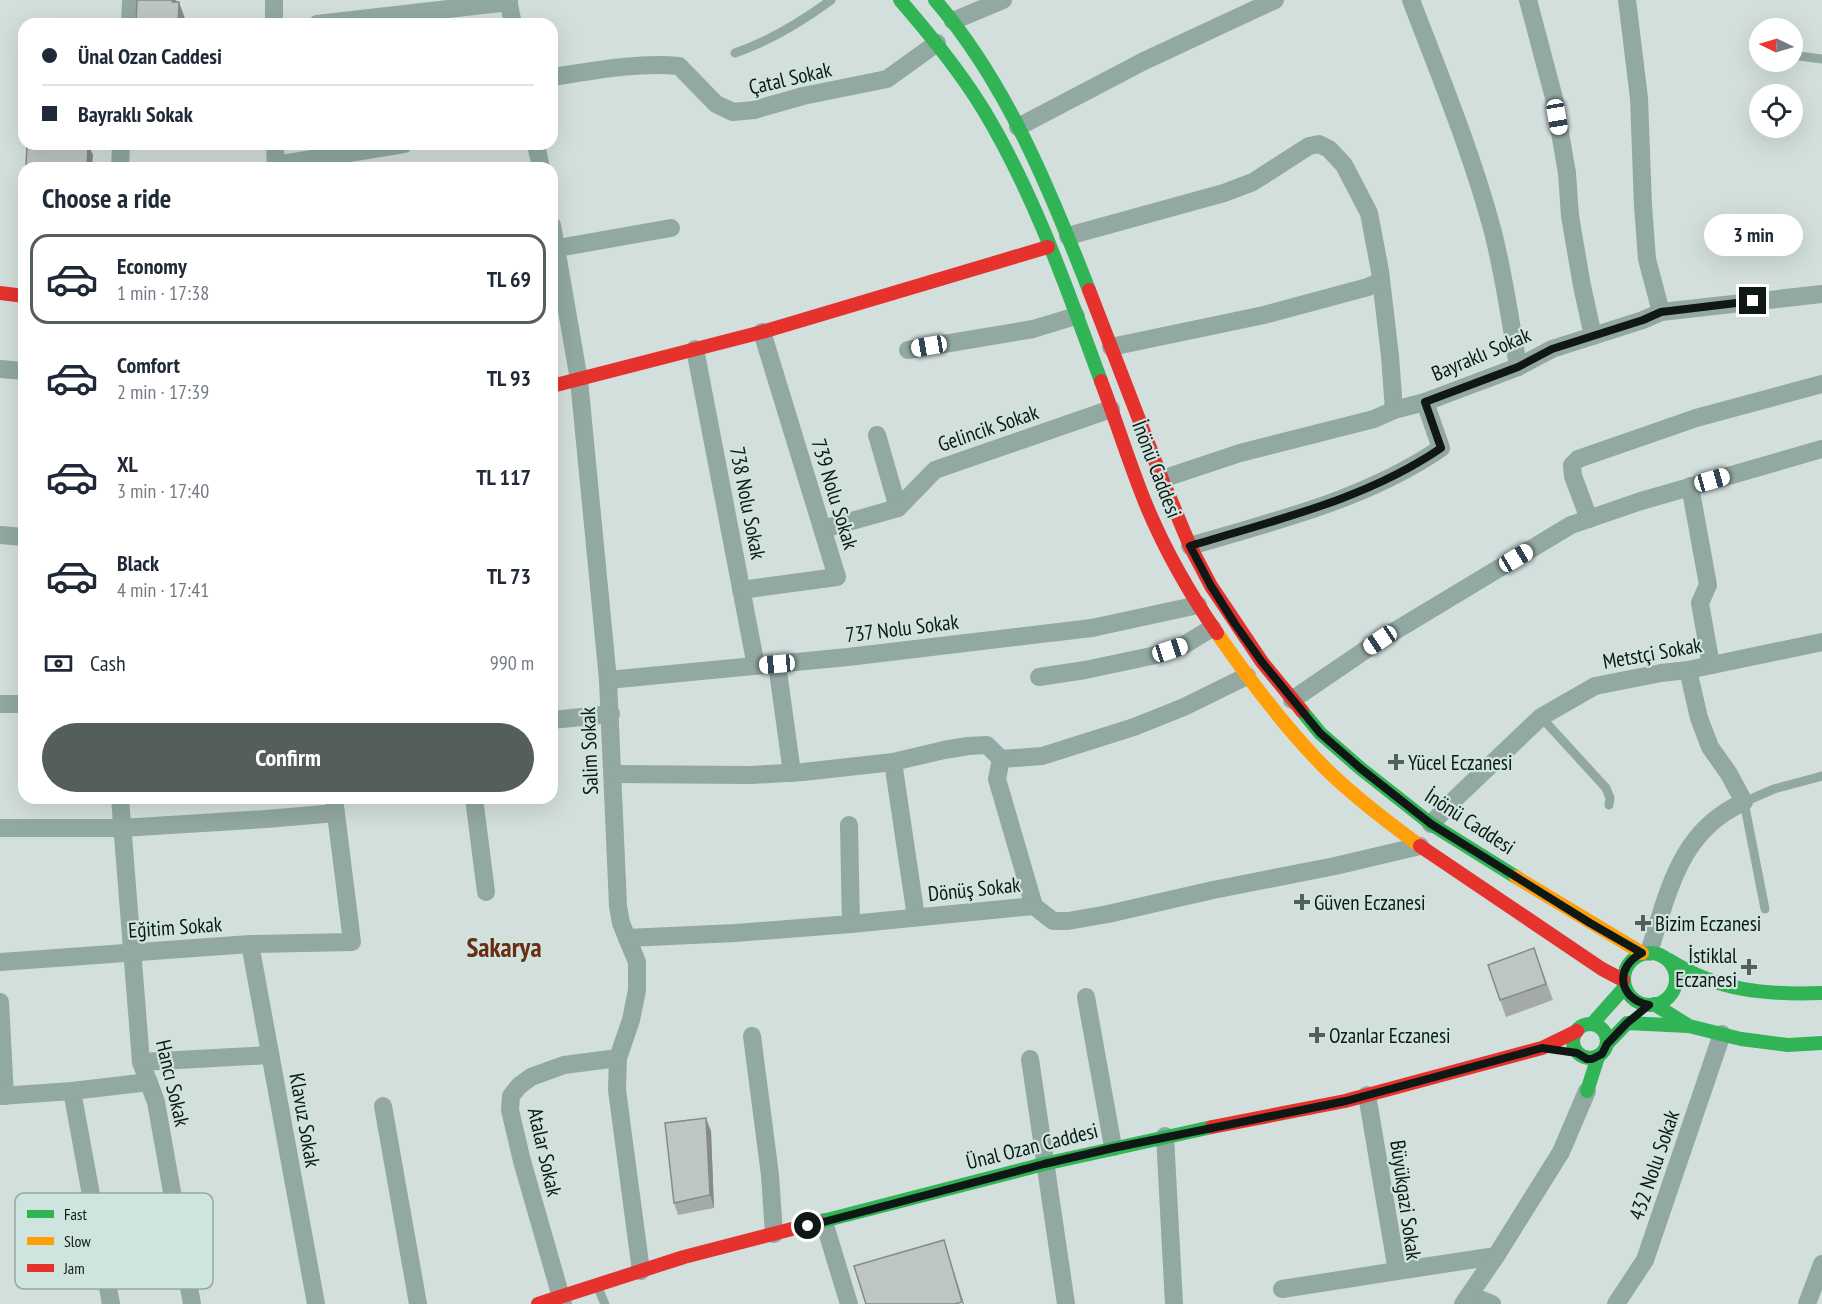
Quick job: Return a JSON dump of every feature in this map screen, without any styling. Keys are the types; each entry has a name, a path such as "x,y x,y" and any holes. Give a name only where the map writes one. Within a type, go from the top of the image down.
{"main road":[{"name":"İnönü Caddesi","path":"900,0 953,64 991,123 1019,179 1077,316 1157,528 1198,605 1247,676 1295,735 1335,778 1386,821 1624,984"},
{"name":"İnönü Caddesi","path":"934,0 953,21 981,61 1018,127 1068,236 1190,546 1211,586 1262,662 1320,733 1431,824 1590,923 1646,952"},
{"path":"558,385 762,332 1048,247"},
{"path":"0,293 18,295"},
{"path":"1689,1026 1651,1005 1634,1000 1624,984 1624,971 1634,957 1646,952 1664,956 1699,978 1749,992 1822,993"},
{"path":"1607,1044 1627,1023 1651,1005 1665,1000 1672,993 1676,976 1669,960"},
{"path":"1592,1024 1624,984"},
{"path":"1627,1023 1689,1026 1741,1039 1788,1045 1822,1043"},
{"path":"1542,1048 1581,1027 1592,1024 1598,1026 1605,1033 1607,1044 1606,1049 1598,1057 1587,1091"},
{"path":"1577,1031 1573,1041 1585,1072 1587,1091"},
{"path":"1542,1048 1579,1054 1587,1059 1598,1057"},
{"name":"Ünal Ozan Caddesi","path":"538,1304 562,1300 597,1285 684,1257 1044,1164 1165,1136 1346,1101 1542,1048"}],"street":[{"path":"130,18 131,0"},
{"path":"274,0 274,18"},
{"path":"953,21 1003,0"},
{"path":"1018,127 1144,61 1275,0"},
{"path":"1411,0 1464,139 1493,233 1518,367"},
{"path":"1528,0 1554,98 1567,172 1570,216 1593,336"},
{"path":"1627,0 1640,108 1647,259 1661,312"},
{"path":"367,18 508,1 512,18"},
{"name":"Çatal Sokak","path":"558,76 661,64 679,66 716,104 733,112 754,110 803,96 887,79 937,43"},
{"path":"1068,236 1224,193 1253,182 1309,146 1319,144 1329,149 1344,165 1369,213 1381,281 1394,410"},
{"path":"299,162 369,150"},
{"path":"558,247 671,228"},
{"name":"Salim Sokak","path":"558,269 579,380 608,680 618,906 621,923 637,962 637,990 631,1020 618,1058 616,1090 641,1271"},
{"path":"1111,347 1264,315 1368,287 1381,281"},
{"name":"Bayraklı Sokak","path":"1162,479 1240,453 1374,419 1394,410 1425,402 1518,367 1552,349 1661,312 1822,294"},
{"path":"908,350 1033,329 1077,316"},
{"name":"739 Nolu Sokak","path":"741,590 837,577 762,332"},
{"name":"738 Nolu Sokak","path":"695,349 756,666"},
{"path":"0,369 18,370"},
{"path":"1589,519 1573,476 1572,465 1578,459 1696,418 1822,384"},
{"path":"1190,546 1315,507 1386,481 1419,463 1441,448 1425,402"},
{"name":"Gelincik Sokak","path":"898,508 934,470 1111,409"},
{"path":"823,529 898,508 878,435"},
{"path":"1292,700 1380,640 1571,525 1690,486 1822,449"},
{"path":"1690,486 1708,585 1700,603 1711,665"},
{"path":"0,535 18,536"},
{"name":"737 Nolu Sokak","path":"608,680 777,664 1092,628 1198,605"},
{"path":"1039,677 1156,655 1184,645 1212,627"},
{"name":"Metstçi Sokak","path":"1431,824 1541,717 1594,686 1689,670 1822,642"},
{"path":"777,664 792,772"},
{"path":"1646,952 1673,878 1691,843 1716,818 1744,802 1729,774 1710,747 1699,718 1689,670"},
{"path":"1000,759 1042,756 1134,727 1184,707 1247,676"},
{"path":"0,704 18,704"},
{"path":"558,719 611,714"},
{"path":"613,774 751,775 792,772 893,762 968,746 987,745 1000,759"},
{"path":"1000,759 997,779 1034,906"},
{"path":"893,762 916,917"},
{"name":"Hancı Sokak","path":"120,804 141,1062 156,1102 172,1193"},
{"path":"475,804 486,892"},
{"path":"0,828 122,828 266,819 335,805"},
{"name":"Eğitim Sokak","path":"0,962 250,944 352,942 335,805"},
{"path":"849,825 852,924"},
{"name":"Dönüş Sokak","path":"627,938 852,924 1034,906 1053,921 1068,921 1335,866 1420,846"},
{"name":"Klavuz Sokak","path":"250,944 316,1304"},
{"path":"1086,997 1113,1148"},
{"path":"0,1002 2,1096 149,1082"},
{"name":"432 Nolu Sokak","path":"1616,1304 1645,1260 1722,1034"},
{"path":"752,1036 770,1175 774,1234"},
{"path":"141,1062 270,1055"},
{"name":"Atalar Sokak","path":"562,1300 522,1161 510,1110 511,1096 531,1077 564,1065 618,1058"},
{"path":"1030,1059 1065,1304"},
{"path":"72,1091 91,1193"},
{"path":"1492,1304 1466,1299 1496,1256 1561,1152 1587,1091"},
{"name":"Büyükgazi Sokak","path":"1282,1289 1397,1271 1367,1095"},
{"path":"383,1106 418,1304"},
{"path":"1165,1136 1174,1304"},
{"path":"824,1222 849,1304"},
{"path":"1397,1271 1496,1256"},
{"path":"1807,1304 1822,1264"},
{"path":"108,1289 111,1304"},
{"name":"Hancı Sokak","path":"189,1289 192,1304"}],"lane":[{"path":"735,53 752,47 803,20 831,0"},
{"path":"1803,56 1822,58"},
{"path":"1541,717 1606,788 1610,798 1609,805"},
{"path":"1765,909 1744,802 1774,789 1822,776"},
{"path":"597,1285 605,1304"}],"building":[{"path":"137,0 179,2 178,18 136,18"},
{"path":"27,150 88,150 87,162 26,162"},
{"path":"1534,948 1546,984 1500,1000 1488,965"},
{"path":"706,1118 710,1195 674,1203 665,1123"},
{"path":"944,1240 962,1302 955,1304 866,1304 854,1266"}],"traffic: fast":[{"path":"900,0 964,80 1001,141 1034,208 1101,381"},
{"path":"935,0 984,66 1005,101 1042,176 1089,290"},
{"path":"1302,711 1320,733 1431,824 1516,877"},
{"path":"1645,953 1655,953 1669,960 1676,979 1669,998 1655,1005 1645,1005 1635,1001 1628,994 1624,984 1624,974 1628,964 1635,957 1645,953"},
{"path":"1669,960 1706,979 1742,989 1761,992 1822,993"},
{"path":"1592,1024 1625,987"},
{"path":"1654,1004 1689,1026 1741,1039 1788,1045 1822,1043"},
{"path":"1607,1044 1627,1023 1688,1026"},
{"path":"1590,1024 1602,1029 1607,1041 1602,1053 1590,1058 1578,1053 1573,1041 1578,1029 1590,1024"},
{"path":"1587,1091 1598,1057"},
{"path":"819,1222 1044,1164 1212,1127"}],"traffic: slow":[{"path":"1217,633 1269,704 1327,770 1384,819 1420,846"},
{"path":"1516,877 1642,953"}],"traffic: jam":[{"path":"558,384 762,332 1048,247"},
{"path":"1089,290 1190,546 1211,586 1262,662 1302,711"},
{"path":"0,293 18,295"},
{"path":"1101,381 1154,524 1179,572 1217,633"},
{"path":"1420,846 1602,969 1623,980"},
{"path":"1212,1127 1345,1101 1542,1048 1577,1031"},
{"path":"538,1304 684,1257 819,1222"}],"place":[{"name":"Yücel Eczanesi","path":"1396,762"},
{"name":"Güven Eczanesi","path":"1302,902"},
{"name":"Bizim Eczanesi","path":"1643,923"},
{"name":"İstiklal Eczanesi","path":"1749,967"},
{"name":"Ozanlar Eczanesi","path":"1317,1035"}],"district":[{"name":"Sakarya","path":"504,947"}],"route":[{"path":"808,1226 1044,1164 1165,1136 1346,1101 1542,1048 1562,1049 1577,1053 1587,1059 1602,1054 1607,1044 1627,1023 1649,1005 1634,1000 1625,988 1623,980 1628,963 1642,953 1431,824 1320,733 1262,662 1235,624 1190,546 1315,507 1386,481 1419,463 1441,448 1425,402 1518,367 1552,349 1661,312 1753,301"}]}
